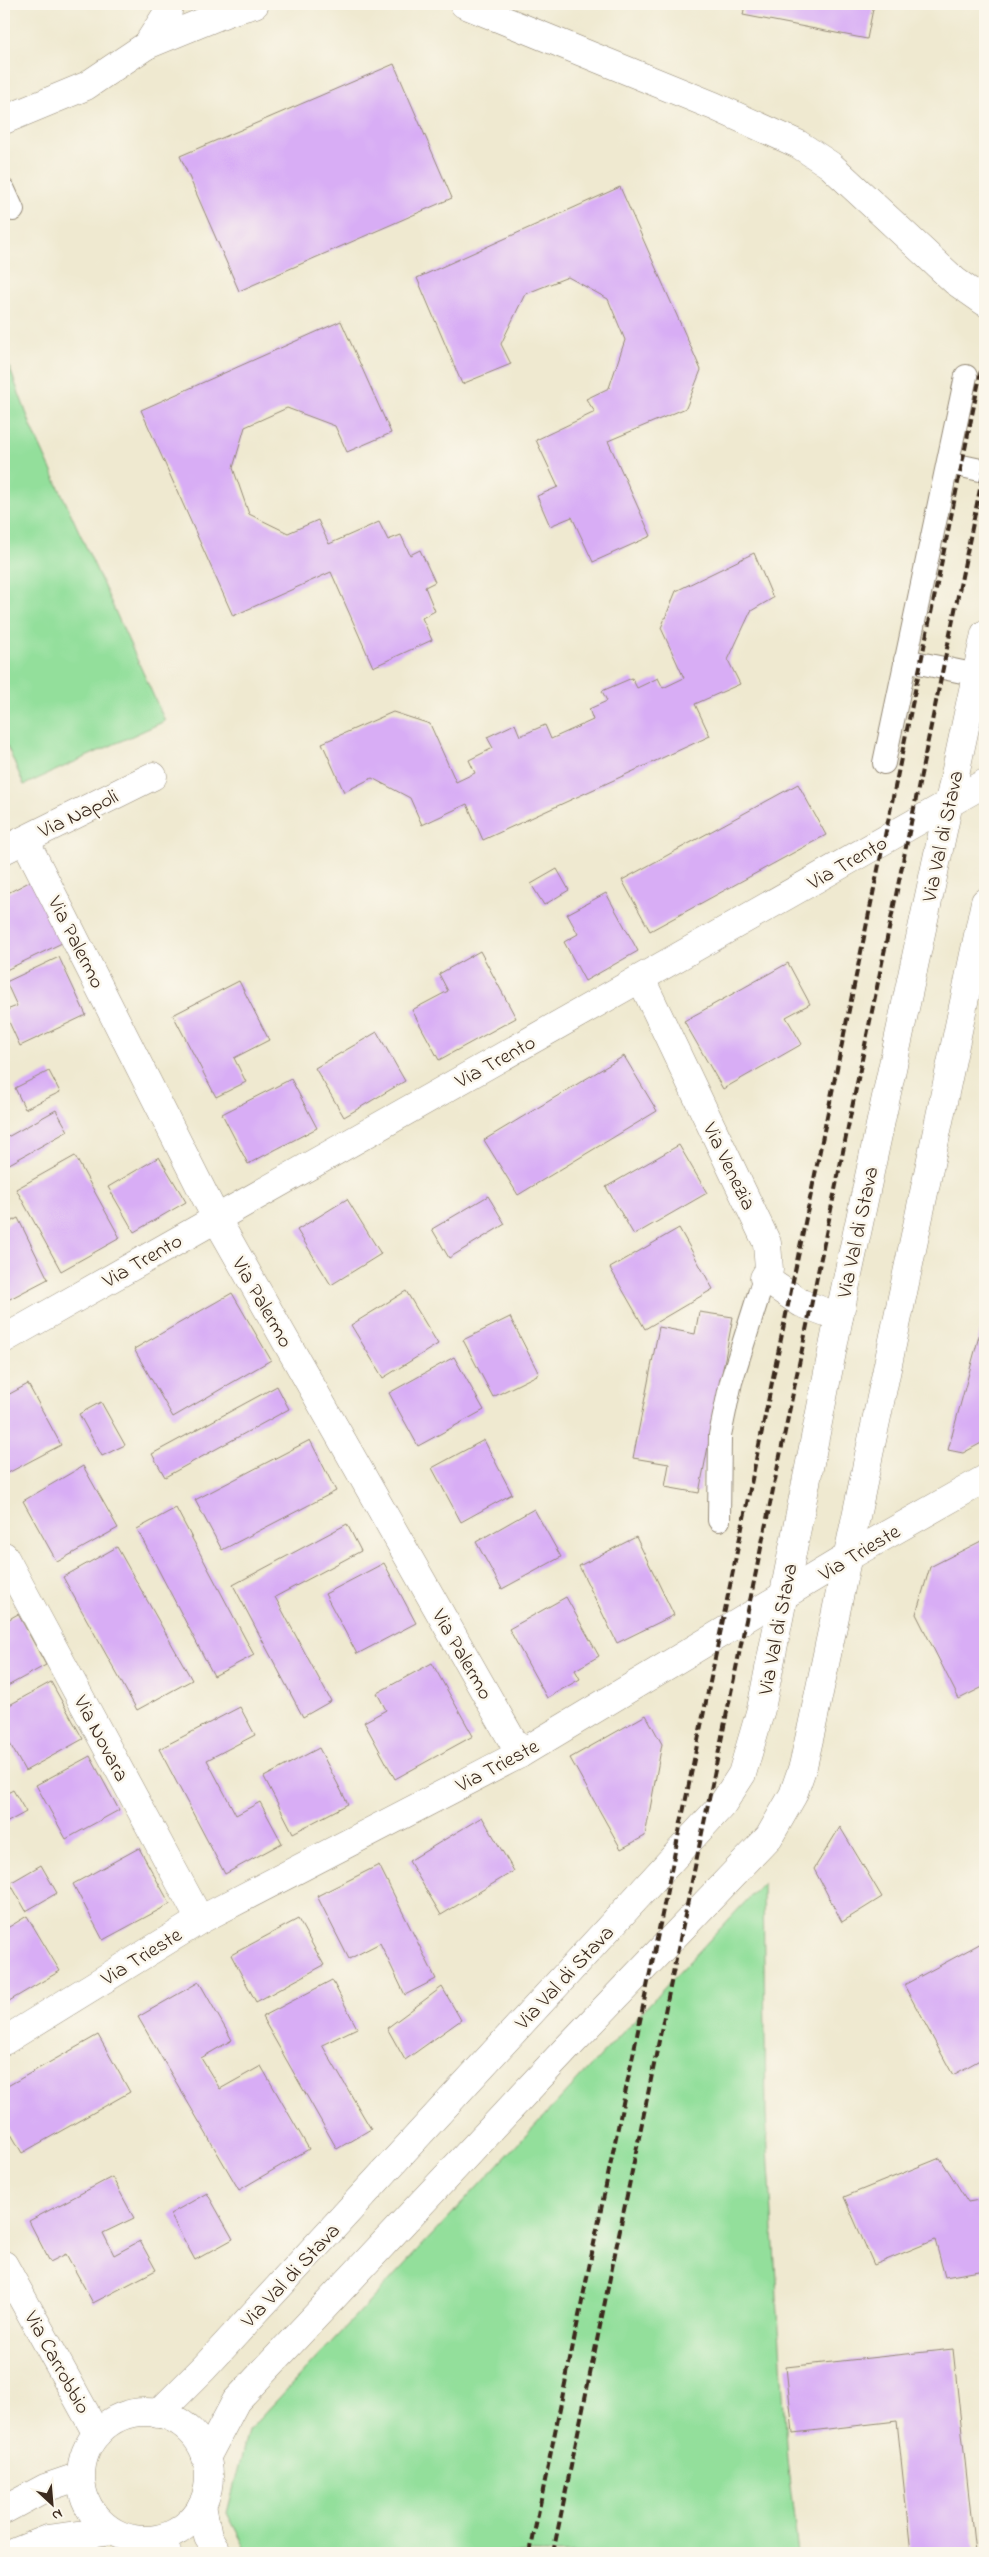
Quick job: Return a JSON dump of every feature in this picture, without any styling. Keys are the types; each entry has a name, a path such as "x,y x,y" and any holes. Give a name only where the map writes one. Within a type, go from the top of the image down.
{"street":[{"path":"147,45 168,12 168,4"},
{"path":"199,4 205,8 230,11"},
{"path":"4,120 86,86 147,45 230,11 256,4"},
{"path":"464,4 714,106 798,144 830,165 955,281 985,302"},
{"name":"Via Val di Stava","path":"158,2414 315,2248 733,1791 742,1774 755,1736 839,1317 985,634"},
{"name":"Via Napoli","path":"14,845 153,776"},
{"name":"Via Trento","path":"4,1339 985,783"},
{"name":"Via Palermo","path":"14,845 216,1218 520,1754"},
{"path":"206,2458 236,2401 580,2034 769,1837 793,1795 802,1766 985,902"},
{"name":"Via Venezia","path":"641,979 767,1243 769,1270 764,1278"},
{"path":"764,1278 801,1303 839,1317"},
{"name":"Via Trieste","path":"4,2041 200,1920 520,1754 784,1598 846,1558 985,1479"},
{"name":"Via Novara","path":"4,1556 200,1920"},
{"name":"Via Carrobbio","path":"4,2265 97,2434"},
{"path":"141,2412 158,2414 180,2423 196,2438 206,2458 209,2482 202,2505 190,2522 173,2534 161,2547 111,2532 95,2518 84,2498 80,2476 85,2454 97,2434 109,2423 124,2416 141,2412"},
{"path":"4,2510 45,2488 80,2476"},
{"path":"202,2505 208,2538 218,2553"},
{"path":"13,2553 48,2539 111,2532"}],"lane":[{"path":"884,763 966,376"},
{"path":"948,463 985,471"},
{"path":"906,660 977,674"},
{"path":"719,1520 720,1436 731,1382 764,1278"}],"green space":[{"path":"4,353 32,428 165,721 24,785 4,739"},
{"path":"763,1883 766,2115 787,2460 798,2553 248,2553 227,2513 248,2431"}],"building":[{"path":"745,4 874,4 867,39 743,15"},
{"path":"394,64 452,198 239,291 180,156"},
{"path":"620,187 701,370 686,408 608,441 651,536 593,562 572,517 550,526 537,496 558,487 536,440 595,412 586,399 609,388 625,340 608,299 568,277 525,294 501,344 511,364 462,384 417,278"},
{"path":"341,321 391,433 347,452 335,426 287,408 245,427 233,468 249,514 288,533 318,520 329,544 379,522 388,540 401,535 410,555 420,550 435,582 425,587 435,611 422,618 432,640 373,667 331,572 233,616 141,410"},
{"path":"754,553 773,598 751,611 728,660 740,684 695,704 710,736 483,840 467,804 422,825 410,798 372,778 344,792 322,743 393,712 430,724 456,782 475,773 469,760 493,748 487,737 515,724 520,736 545,725 551,739 593,720 589,709 607,701 602,691 632,678 637,688 658,678 663,688 684,678 661,628 676,591"},
{"path":"798,784 826,835 650,931 622,880"},
{"path":"557,869 569,890 544,905 531,884"},
{"path":"31,881 62,943 4,971 4,895"},
{"path":"606,893 638,951 585,981 564,942 578,934 567,914"},
{"path":"480,951 516,1018 439,1060 412,1010 448,991 439,974"},
{"path":"59,957 86,1015 20,1046 4,1011 17,1006 6,982"},
{"path":"788,963 810,1004 786,1017 802,1044 723,1089 684,1021"},
{"path":"239,981 269,1040 234,1058 246,1082 216,1097 173,1015"},
{"path":"377,1032 405,1081 344,1117 315,1068"},
{"path":"624,1056 657,1111 518,1195 484,1140"},
{"path":"49,1071 60,1092 25,1109 15,1088"},
{"path":"291,1079 317,1128 248,1164 222,1114"},
{"path":"56,1110 68,1131 4,1167 4,1139"},
{"path":"679,1145 707,1193 634,1235 606,1187"},
{"path":"75,1156 120,1238 61,1271 16,1189"},
{"path":"159,1157 186,1202 134,1232 108,1187"},
{"path":"488,1196 505,1224 449,1258 432,1229"},
{"path":"347,1199 381,1254 331,1285 297,1230"},
{"path":"18,1218 48,1279 4,1302 4,1225"},
{"path":"679,1228 713,1289 645,1329 610,1268"},
{"path":"406,1291 438,1344 383,1378 351,1325"},
{"path":"232,1293 271,1360 173,1417 134,1349"},
{"path":"699,1312 733,1317 699,1493 665,1487 669,1464 633,1458 659,1327 695,1334"},
{"path":"510,1317 539,1374 493,1397 463,1340"},
{"path":"985,1324 985,1441 963,1453 948,1450 982,1325"},
{"path":"454,1357 484,1410 418,1446 389,1393"},
{"path":"28,1384 61,1445 8,1473 4,1465 4,1397"},
{"path":"277,1386 289,1409 165,1477 152,1454"},
{"path":"101,1402 125,1445 102,1456 79,1414"},
{"path":"310,1440 336,1491 222,1550 195,1500"},
{"path":"484,1440 512,1494 461,1522 432,1468"},
{"path":"83,1466 118,1528 57,1562 23,1501"},
{"path":"176,1508 254,1655 214,1676 137,1529"},
{"path":"534,1509 561,1557 502,1589 476,1542"},
{"path":"347,1524 361,1551 275,1597 331,1701 303,1717 233,1585"},
{"path":"636,1537 674,1615 617,1643 579,1566"},
{"path":"985,1539 985,1686 959,1699 916,1614 930,1567"},
{"path":"117,1547 192,1680 137,1710 63,1577"},
{"path":"384,1563 416,1623 357,1654 325,1594"},
{"path":"566,1597 599,1656 575,1670 580,1679 547,1698 509,1629"},
{"path":"18,1614 46,1665 4,1688 4,1622"},
{"path":"432,1663 473,1736 395,1779 364,1722 386,1710 377,1693"},
{"path":"51,1682 83,1739 25,1771 4,1733 4,1708"},
{"path":"240,1707 255,1735 207,1760 236,1815 260,1802 282,1843 225,1874 159,1749"},
{"path":"646,1715 662,1744 645,1836 621,1849 570,1758"},
{"path":"319,1748 348,1804 293,1833 264,1777"},
{"path":"90,1756 119,1810 66,1839 36,1785"},
{"path":"13,1790 26,1812 4,1824 4,1795"},
{"path":"482,1817 514,1871 441,1915 409,1861"},
{"path":"840,1827 882,1897 842,1922 814,1869"},
{"path":"139,1848 170,1904 103,1940 73,1884"},
{"path":"41,1865 57,1893 26,1911 10,1883"},
{"path":"379,1865 436,1979 405,1995 380,1943 349,1959 317,1896"},
{"path":"27,1916 60,1971 4,2004 4,1930"},
{"path":"298,1919 324,1965 256,2002 231,1955"},
{"path":"985,1941 985,2057 953,2075 904,1985"},
{"path":"332,1980 357,2028 322,2045 371,2129 337,2149 262,2017"},
{"path":"199,1982 232,2040 201,2058 220,2089 261,2066 309,2149 239,2190 138,2017"},
{"path":"442,1987 461,2020 405,2060 387,2028"},
{"path":"98,2035 130,2092 22,2153 4,2122 4,2088"},
{"path":"940,2158 968,2202 985,2199 985,2270 945,2277 935,2240 874,2265 844,2197"},
{"path":"112,2177 134,2218 103,2233 114,2255 140,2241 156,2270 93,2303 66,2254 50,2262 29,2221"},
{"path":"207,2193 233,2239 195,2260 170,2214"},
{"path":"953,2349 975,2553 911,2553 897,2421 793,2433 786,2367"}],"railway":[{"path":"530,2553 985,352"},
{"path":"553,2553 985,465"}]}
